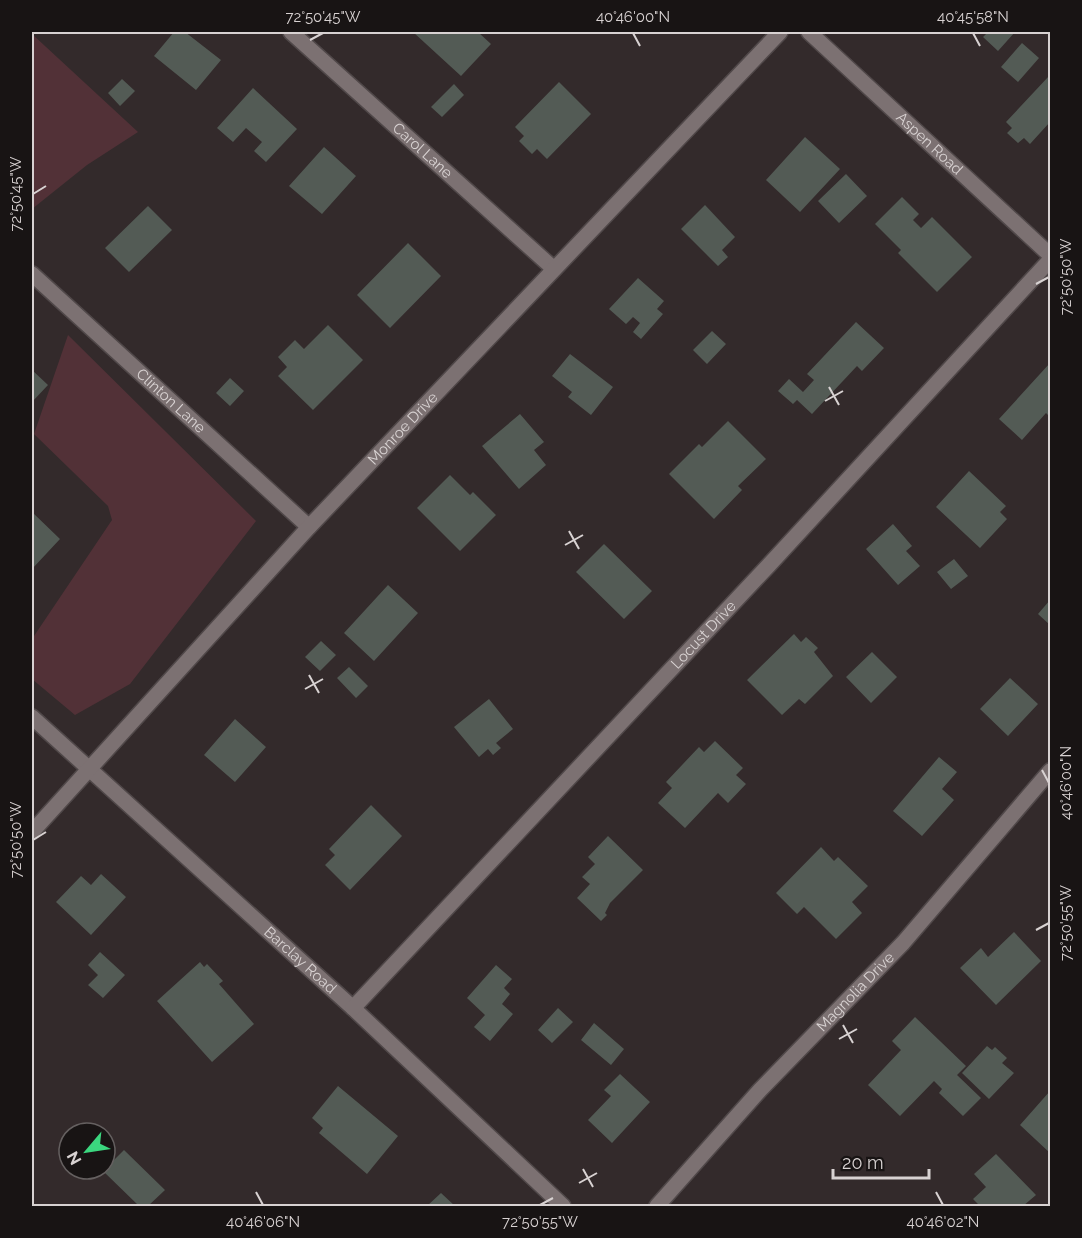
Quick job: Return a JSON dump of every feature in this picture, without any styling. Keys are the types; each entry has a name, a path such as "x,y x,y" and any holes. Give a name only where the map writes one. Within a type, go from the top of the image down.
{"street":[{"name":"Carol Lane","path":"291,32 554,269"},
{"name":"Monroe Drive","path":"32,832 309,527 780,32"},
{"name":"Aspen Road","path":"809,32 1050,257"},
{"name":"Locust Drive","path":"353,1008 769,565 1050,257"},
{"name":"Clinton Lane","path":"32,274 309,527"},
{"name":"Barclay Road","path":"32,717 353,1008 563,1206"},
{"name":"Magnolia Drive","path":"657,1206 760,1090 903,943 1050,771"}],"shaded area":[{"path":"32,34 138,132 87,165 32,209"},
{"path":"68,335 256,521 130,684 75,715 32,679 32,639 112,520 108,506 34,434"}],"building":[{"path":"174,32 185,32 221,60 196,90 154,56"},
{"path":"413,32 478,32 491,44 461,76"},
{"path":"988,32 1015,32 998,51 983,37"},
{"path":"1022,43 1039,58 1018,82 1001,67"},
{"path":"1049,76 1050,122 1030,144 1024,138 1018,143 1007,133 1012,128 1006,122"},
{"path":"122,79 135,91 120,106 108,93"},
{"path":"559,82 591,114 547,159 537,149 532,154 519,141 524,136 515,127"},
{"path":"454,84 464,95 442,117 431,107"},
{"path":"253,88 297,129 266,162 254,151 262,142 246,128 233,142 217,128"},
{"path":"805,137 840,169 800,212 766,180"},
{"path":"324,147 356,176 322,214 289,186"},
{"path":"846,174 867,196 839,223 818,201"},
{"path":"902,197 919,214 913,220 921,228 932,217 972,257 937,292 898,253 901,250 875,224"},
{"path":"705,205 735,237 722,250 728,257 718,266 681,229"},
{"path":"148,206 172,230 129,272 105,248"},
{"path":"408,243 441,276 390,328 357,295"},
{"path":"638,278 664,301 657,309 663,314 641,339 633,332 640,323 633,317 626,324 609,309"},
{"path":"856,322 884,348 862,371 857,366 812,414 797,400 793,404 778,391 789,379 803,392 814,380 807,374"},
{"path":"328,325 363,360 313,410 278,376 287,367 278,357 295,340 304,349"},
{"path":"712,331 726,344 707,364 693,350"},
{"path":"570,354 613,387 591,415 568,397 572,392 552,376"},
{"path":"1050,363 1050,417 1046,413 1022,440 999,419"},
{"path":"32,370 48,385 32,402"},
{"path":"230,378 244,391 230,406 216,393"},
{"path":"520,414 544,442 534,450 546,465 519,489 482,446"},
{"path":"728,421 766,459 738,486 742,490 714,519 669,474 699,444 702,447"},
{"path":"969,471 1006,506 1000,512 1007,519 980,548 936,507"},
{"path":"450,475 470,495 473,492 496,515 460,551 417,508"},
{"path":"32,512 60,539 32,569"},
{"path":"893,524 912,546 906,551 920,566 898,585 866,549"},
{"path":"604,544 652,591 624,619 576,572"},
{"path":"954,559 968,576 951,589 937,572"},
{"path":"388,585 418,613 374,661 344,633"},
{"path":"1050,600 1050,625 1038,614"},
{"path":"794,634 801,642 806,637 818,648 814,652 833,676 805,704 799,699 782,715 747,680"},
{"path":"321,641 336,655 320,671 305,657"},
{"path":"872,652 897,677 871,703 846,677"},
{"path":"349,667 368,686 356,698 337,678"},
{"path":"1010,678 1038,704 1008,736 980,709"},
{"path":"489,699 513,729 496,743 501,748 493,755 488,749 479,757 454,727"},
{"path":"235,719 266,747 235,782 204,755"},
{"path":"715,741 743,768 736,775 746,784 728,803 718,793 685,828 658,803 672,788 666,782 699,747 704,752"},
{"path":"939,757 957,772 942,789 954,800 922,836 893,811"},
{"path":"371,805 402,836 350,890 325,865 335,855 329,849"},
{"path":"608,836 643,870 610,903 605,913 607,915 601,921 577,898 590,884 582,877 595,864 588,857"},
{"path":"821,847 834,861 838,857 868,886 852,902 862,913 836,939 804,907 797,914 776,893"},
{"path":"101,874 126,897 91,935 56,902 81,876 91,885"},
{"path":"1014,932 1041,961 996,1005 960,968 981,948 988,957"},
{"path":"100,952 125,975 103,998 88,985 98,975 88,965"},
{"path":"200,962 204,967 207,964 223,981 219,984 254,1024 212,1062 157,1001"},
{"path":"496,965 512,979 504,988 510,994 502,1004 513,1014 490,1041 474,1027 485,1015 467,998"},
{"path":"558,1008 573,1022 552,1043 538,1030"},
{"path":"915,1017 966,1066 957,1075 981,1098 963,1116 939,1093 942,1089 934,1081 900,1116 868,1085 901,1050 892,1041"},
{"path":"594,1023 624,1049 611,1065 581,1040"},
{"path":"987,1046 992,1050 995,1047 1007,1058 1002,1063 1014,1073 989,1099 962,1073"},
{"path":"620,1074 650,1102 612,1143 588,1120 611,1096 604,1090"},
{"path":"338,1086 398,1136 367,1174 319,1133 323,1128 312,1118"},
{"path":"1050,1091 1050,1153 1020,1125"},
{"path":"124,1150 165,1190 148,1206 139,1206 113,1181 117,1181 117,1157"},
{"path":"996,1154 1036,1195 1023,1206 980,1206 973,1199 986,1187 974,1174"},
{"path":"441,1193 455,1206 427,1206"}]}
